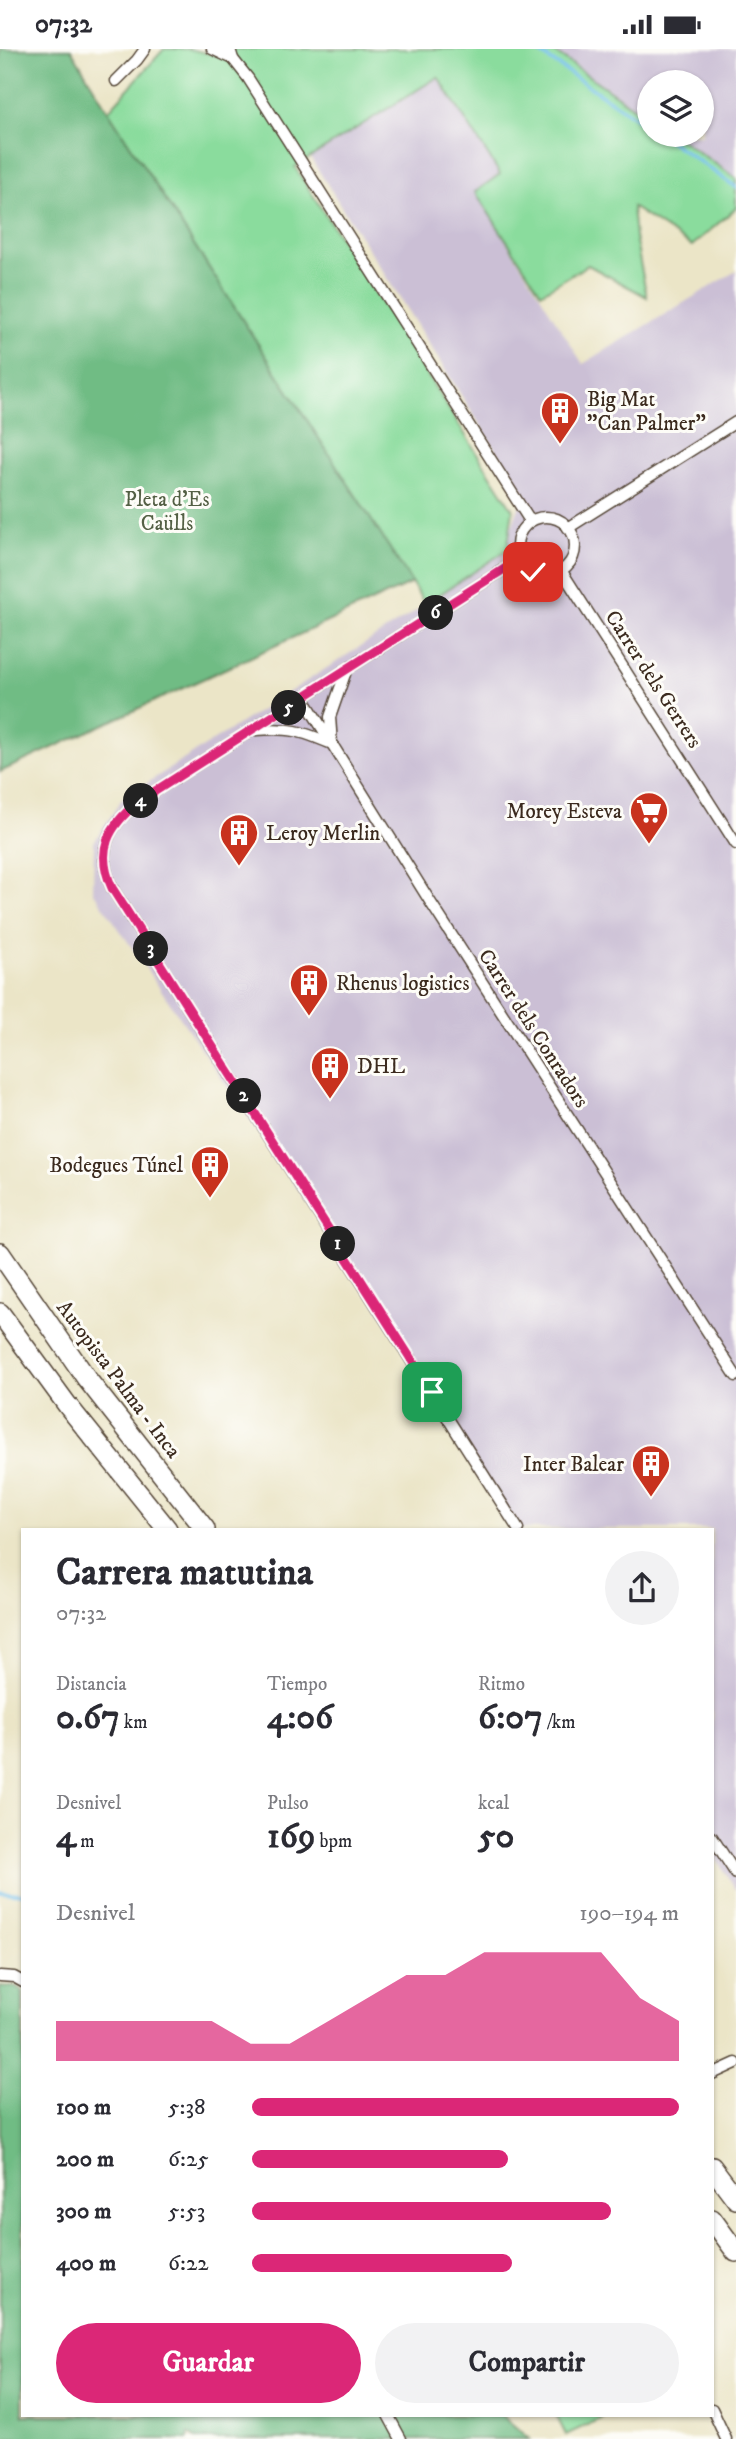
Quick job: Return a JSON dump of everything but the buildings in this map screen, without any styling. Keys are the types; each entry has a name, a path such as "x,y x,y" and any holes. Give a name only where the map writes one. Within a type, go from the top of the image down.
{"highway":[{"name":"Autopista Palma - Inca","path":"0,1253 87,1379 204,1528"},
{"path":"0,1313 68,1406 166,1528"},
{"path":"714,2170 736,2199"},
{"path":"714,2222 736,2252"}],"street":[{"path":"116,81 145,49"},
{"path":"212,49 231,54 248,78 530,521"},
{"path":"568,528 736,422"},
{"path":"555,518 568,528 575,546 573,555 561,571 543,575 533,572 520,559 517,543 519,534 530,521 555,518"},
{"path":"517,1528 112,888 104,870 104,851 120,817 138,802 520,559"},
{"name":"Carrer dels Gerrers","path":"561,571 736,844"},
{"path":"253,730 281,727 299,730 332,744 330,717 346,671"},
{"name":"Carrer dels Conradors","path":"303,699 431,903 736,1375"},
{"path":"714,1840 736,1874"},
{"path":"0,1976 14,1977 21,1981"},
{"path":"714,2073 736,2063"},
{"path":"714,2413 726,2439"},
{"path":"389,2417 401,2439"}],"shaded area":[{"path":"550,49 736,49 736,178 691,147 714,147 714,70 637,70 637,110"},
{"path":"438,77 500,174 475,192 583,364 736,271 736,1891 714,1855 714,1528 513,1528 367,1290 93,891 94,842 122,799 444,593 510,532 524,494 310,157"}],"green space":[{"name":"Pleta d'Es Caülls","path":"0,49 71,49 108,111 412,583 0,772"},
{"path":"164,49 189,49 233,59 231,49 550,49 637,110 637,147 691,147 736,178 736,208 692,246 632,207 647,297 588,265 541,293 475,192 500,174 438,77 295,167 513,510 507,550 425,604 108,111"},
{"path":"0,1986 15,1987 21,1991 21,2417 504,2417 529,2439 198,2439 189,2434 188,2439 0,2439"},
{"path":"557,2417 604,2417 566,2435"}],"waterway":[{"path":"534,49 637,119"},
{"path":"678,147 736,187"},
{"path":"0,1892 21,1894"}],"place":[{"name":"Big Mat \"Can Palmer\"","path":"560,445"},
{"name":"Morey Esteva","path":"649,845"},
{"name":"Leroy Merlin","path":"239,867"},
{"name":"Rhenus logistics","path":"309,1017"},
{"name":"DHL","path":"330,1100"},
{"name":"Bodegues Túnel","path":"210,1199"},
{"name":"Inter Balear","path":"651,1498"}],"route":[{"path":"432,1392 112,888 104,870 104,851 120,817 138,802 520,559 533,572"}]}
